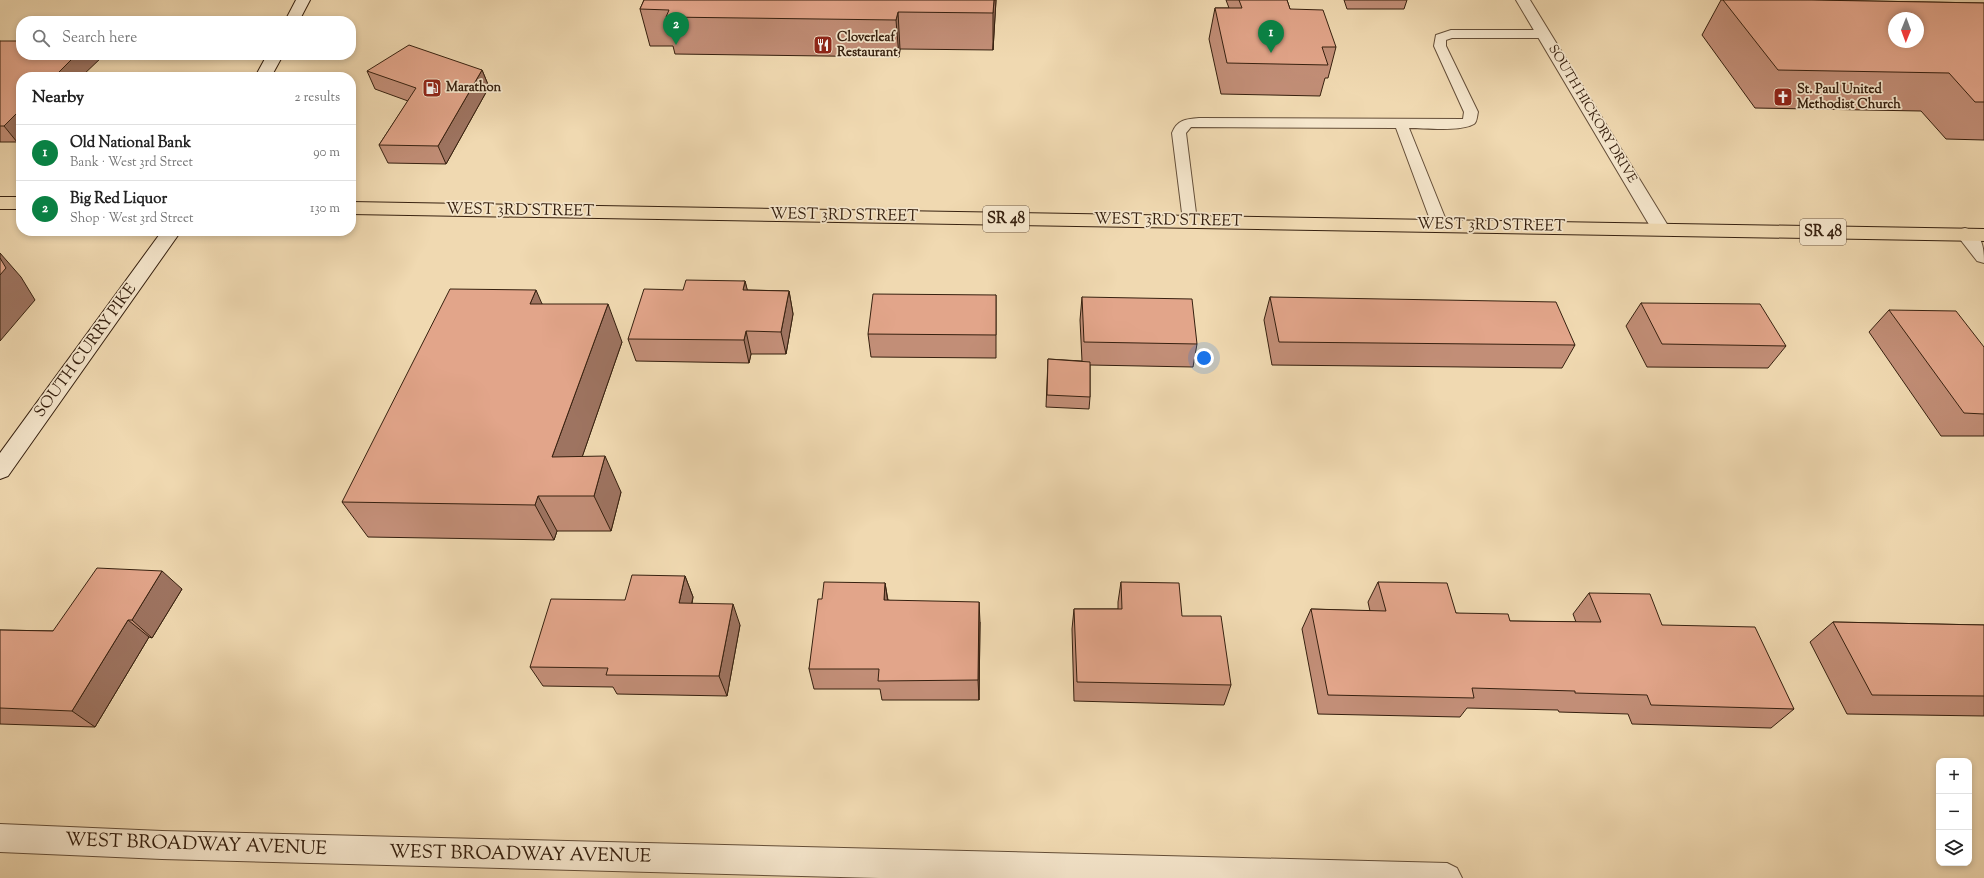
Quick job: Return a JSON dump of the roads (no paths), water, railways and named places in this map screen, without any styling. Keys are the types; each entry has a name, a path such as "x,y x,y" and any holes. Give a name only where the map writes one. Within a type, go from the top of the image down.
{"main road":[{"path":"0,203 16,203"},
{"name":"WEST 3RD STREET","path":"356,208 1984,234"}],"street":[{"path":"295,16 303,0"},
{"name":"SOUTH HICKORY DRIVE","path":"1524,0 1661,229"},
{"path":"266,72 272,60"},
{"path":"1965,234 1984,257"},
{"name":"SOUTH CURRY PIKE","path":"0,470 168,236"},
{"name":"WEST BROADWAY AVENUE","path":"0,838 162,846 1447,878"}],"lane":[{"path":"1190,221 1179,134 1180,128 1187,123 1459,124 1469,121 1471,112 1440,46 1440,38 1451,34 1544,34"},
{"path":"1401,124 1440,225"}],"place":[{"name":"Big Red Liquor","path":"676,45"},
{"name":"Cloverleaf Restaurant","path":"823,45"},
{"name":"Old National Bank","path":"1271,53"},
{"name":"Marathon","path":"432,88"},
{"name":"St. Paul United Methodist Church","path":"1783,97"}]}
